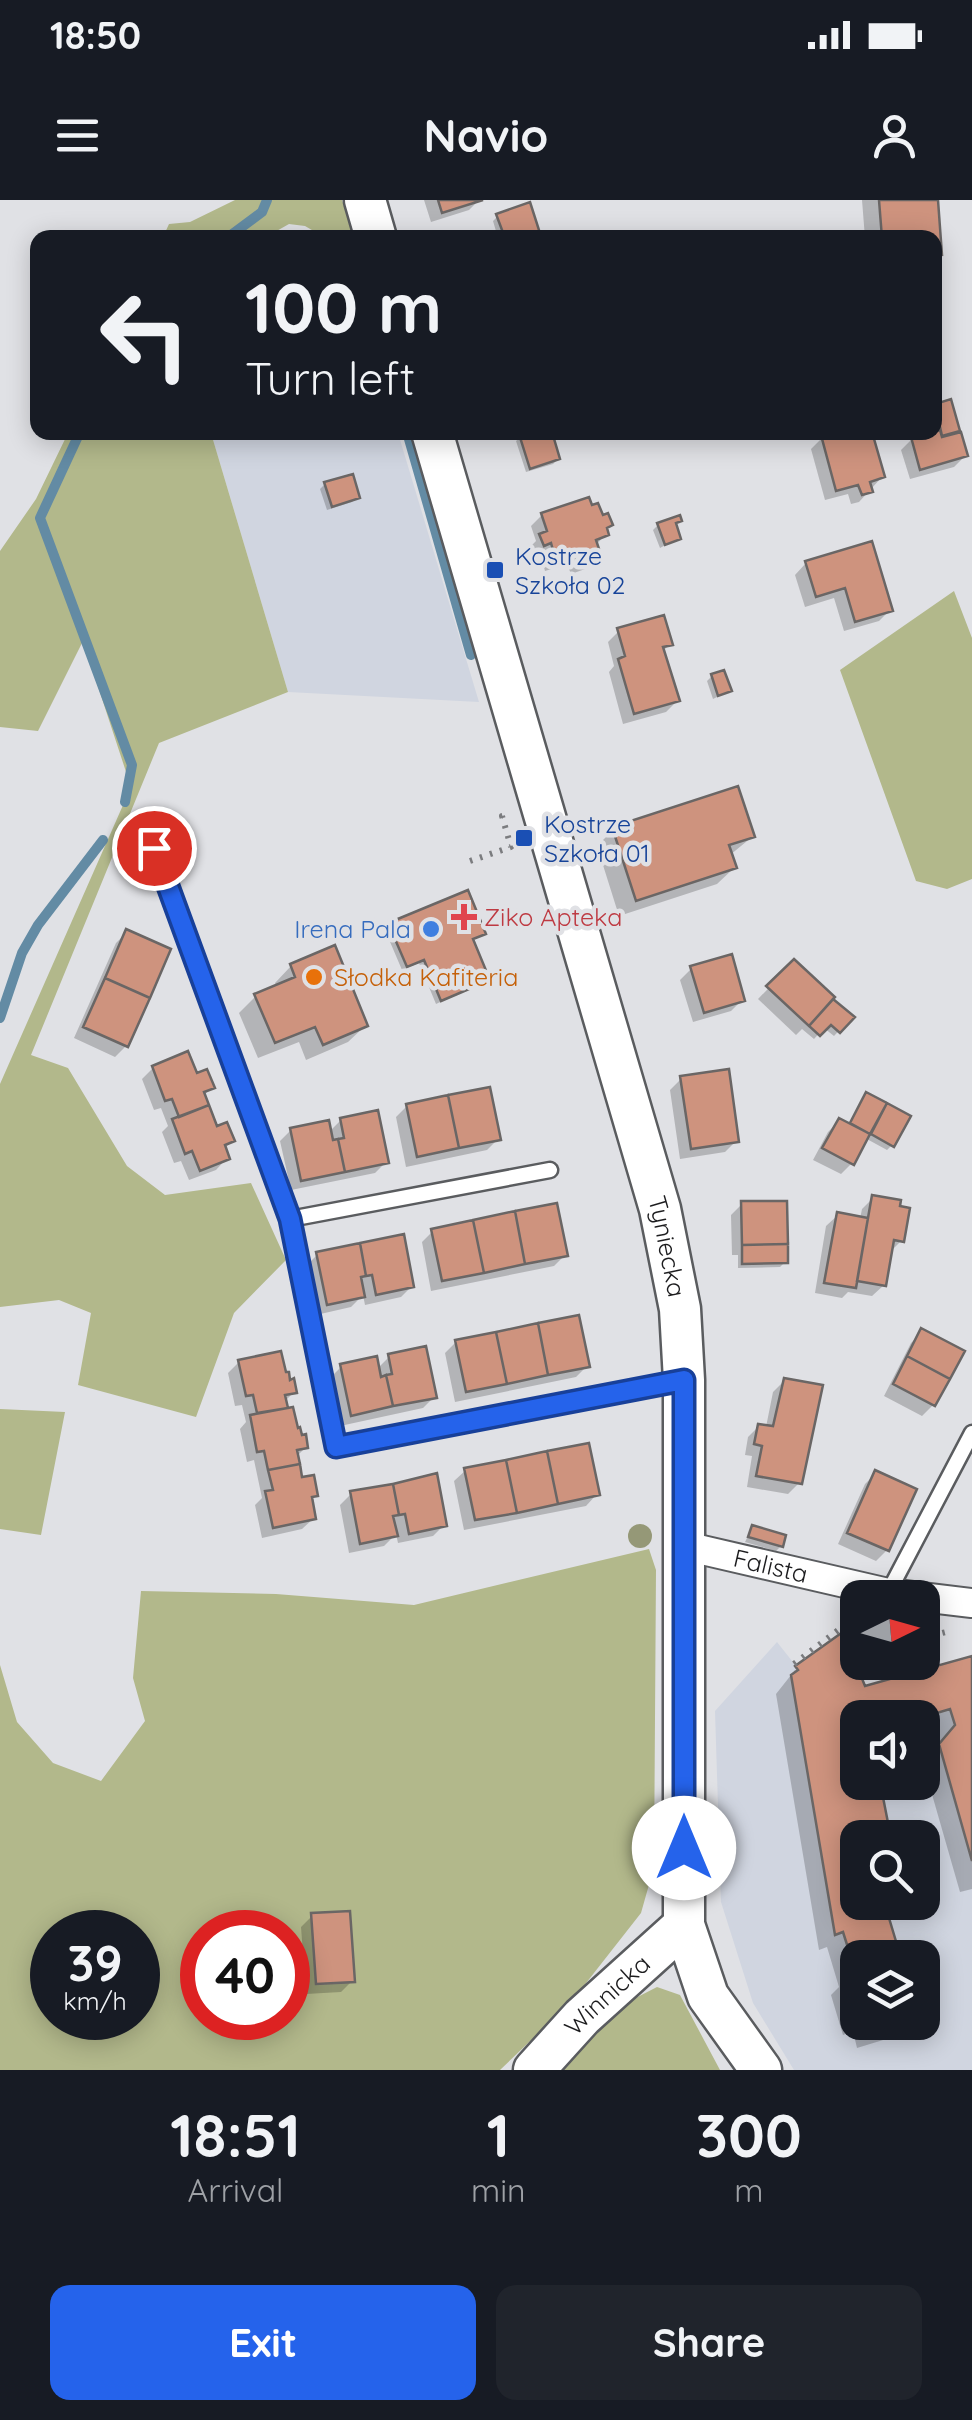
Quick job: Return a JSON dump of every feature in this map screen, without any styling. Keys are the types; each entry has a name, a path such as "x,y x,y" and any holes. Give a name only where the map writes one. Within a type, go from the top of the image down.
{"street":[{"path":"365,200 374,230"},
{"name":"Tyniecka","path":"434,440 660,1209 680,1309 684,1380 684,1926 708,1996 761,2070"},
{"name":"Falista","path":"685,1546 840,1582"},
{"name":"Falista","path":"940,1600 972,1604"},
{"name":"Winnicka","path":"534,2070 582,2017 684,1926"}],"lane":[{"path":"154,848 290,1219 336,1447 684,1380"},
{"path":"290,1219 550,1170"},
{"path":"895,1580 972,1433"}],"path":[{"path":"470,861 511,848 502,816 521,811"},
{"path":"794,1664 840,1629"}],"shaded area":[{"path":"213,440 400,440 479,702 288,692"},
{"path":"840,1634 840,1680 863,1680 865,1686 886,1680 940,1680 940,1665 972,1656 972,2070 794,2070 753,2003 721,1902 715,1711 777,1642 796,1666"}],"green space":[{"path":"235,200 342,200 352,230 312,230 289,224 278,230 166,230 169,224 190,222"},
{"path":"65,440 213,440 288,692 159,743 31,1055 68,1068 127,1166 165,1195 251,1183 286,1260 234,1313 196,1417 78,1385 91,1313 59,1300 0,1307 0,1084 131,787 83,641 38,731 0,727 0,551 36,499"},
{"path":"954,591 972,638 972,879 947,889 916,881 840,670"},
{"path":"0,1409 65,1412 41,1535 0,1529"},
{"path":"649,1549 656,1570 654,1867 641,1913 572,2001 500,2070 0,2070 0,1665 17,1722 53,1763 101,1781 145,1721 133,1678 141,1591 276,1594 414,1605"},
{"path":"657,1987 680,1995 720,2070 558,2070 622,2005"}],"building":[{"path":"438,200 483,200 442,213"},
{"path":"879,200 938,200 940,230 881,230"},
{"path":"530,202 539,230 502,230 496,214"},
{"path":"951,399 960,431 942,436 942,402"},
{"path":"961,432 968,456 920,470 912,440 942,440"},
{"path":"521,440 554,440 560,459 530,469"},
{"path":"822,440 874,440 885,477 870,482 873,492 862,495 858,485 836,491"},
{"path":"353,474 360,498 332,507 324,482"},
{"path":"589,497 592,505 598,503 603,515 608,513 613,525 607,528 609,535 596,540 602,558 582,565 578,554 556,561 551,543 544,546 539,534 547,531 541,513"},
{"path":"680,515 682,521 676,523 681,539 665,545 657,523"},
{"path":"872,541 893,611 855,622 845,588 816,597 805,561"},
{"path":"664,615 673,645 663,647 680,701 634,714 618,659 625,656 617,628"},
{"path":"724,670 732,691 718,696 711,674"},
{"path":"738,786 755,837 729,845 737,868 636,901 612,827"},
{"path":"468,890 486,934 473,939 490,980 441,1001 424,960 407,967 388,923"},
{"path":"126,929 171,949 150,998 105,978"},
{"path":"335,945 368,1026 323,1045 315,1027 275,1043 254,994 295,977 290,964"},
{"path":"732,954 745,1001 704,1013 690,966"},
{"path":"794,959 835,997 809,1026 766,986"},
{"path":"105,978 150,998 128,1047 83,1027"},
{"path":"833,999 855,1017 840,1033 831,1025 820,1036 809,1026"},
{"path":"188,1051 197,1073 207,1069 215,1088 204,1092 209,1105 179,1117 172,1099 165,1101 152,1066"},
{"path":"729,1069 739,1142 691,1149 680,1076"},
{"path":"490,1087 501,1140 459,1148 448,1095"},
{"path":"866,1092 887,1103 870,1134 850,1123"},
{"path":"448,1095 459,1148 417,1157 406,1104"},
{"path":"887,1103 911,1116 894,1147 871,1134"},
{"path":"209,1105 217,1126 227,1122 235,1141 225,1145 230,1159 200,1171 192,1151 185,1154 172,1119"},
{"path":"378,1110 389,1163 345,1172 338,1139 344,1138 340,1118"},
{"path":"839,1118 870,1134 854,1165 822,1148"},
{"path":"329,1120 333,1140 338,1139 345,1172 301,1181 290,1128"},
{"path":"872,1195 901,1200 900,1206 910,1208 904,1242 894,1240 886,1286 857,1281"},
{"path":"741,1201 787,1201 788,1244 742,1245"},
{"path":"557,1203 568,1256 525,1264 515,1211"},
{"path":"515,1211 525,1264 484,1273 473,1220"},
{"path":"837,1212 868,1218 856,1288 824,1283"},
{"path":"473,1220 484,1273 442,1281 431,1229"},
{"path":"404,1234 414,1287 376,1295 372,1275 366,1276 360,1243"},
{"path":"360,1243 365,1297 327,1305 316,1252"},
{"path":"788,1244 788,1263 742,1264 742,1245"},
{"path":"579,1315 590,1367 548,1375 538,1323"},
{"path":"538,1323 548,1375 507,1384 496,1332"},
{"path":"921,1328 965,1351 950,1379 907,1356"},
{"path":"496,1332 507,1384 466,1392 455,1340"},
{"path":"426,1346 437,1398 393,1406 386,1375 392,1374 388,1354"},
{"path":"281,1351 297,1393 285,1395 288,1408 257,1413 253,1395 246,1396 238,1360"},
{"path":"377,1356 393,1406 351,1416 340,1364"},
{"path":"907,1356 950,1379 935,1406 893,1384"},
{"path":"784,1378 823,1385 802,1484 756,1476 762,1446 754,1444 758,1424 773,1426"},
{"path":"293,1407 308,1448 297,1450 300,1464 268,1470 264,1451 257,1452 250,1415"},
{"path":"589,1443 600,1495 558,1504 547,1451"},
{"path":"547,1451 558,1504 517,1513 506,1460"},
{"path":"506,1460 517,1513 475,1520 464,1468"},
{"path":"300,1464 302,1477 314,1475 318,1496 312,1497 316,1519 273,1528 265,1491 273,1490 268,1470"},
{"path":"875,1470 917,1489 889,1551 847,1533"},
{"path":"437,1473 447,1526 409,1534 405,1514 399,1515 393,1484"},
{"path":"393,1484 399,1515 393,1516 398,1536 360,1544 350,1491"},
{"path":"752,1525 786,1535 783,1547 748,1537"},
{"path":"840,1634 840,1680 863,1680 865,1686 886,1680 940,1680 940,1665 972,1656 972,1861 940,1748 955,1725 950,1709 940,1712 940,1700 840,1700 840,1800 884,1800 887,1820 840,1820 840,1920 890,1920 896,1940 846,1940 843,1932 835,1935 791,1675 798,1670 795,1666"},
{"path":"350,1911 355,1982 316,1984 311,1913"}],"waterway":[{"path":"238,230 262,212 267,200"},
{"path":"76,440 40,518 132,765 125,802"},
{"path":"409,440 471,655"},
{"path":"0,1018 22,953 38,925 103,840"}],"place":[{"name":"Kostrze Szkoła 02","path":"495,570"},
{"name":"Kostrze Szkoła 01","path":"524,838"},
{"name":"Ziko Apteka","path":"464,917"},
{"name":"Irena Pala","path":"431,929"},
{"name":"Słodka Kafiteria","path":"314,977"}],"route":[{"path":"154,848 290,1219 336,1447 684,1380 684,1848"}]}
